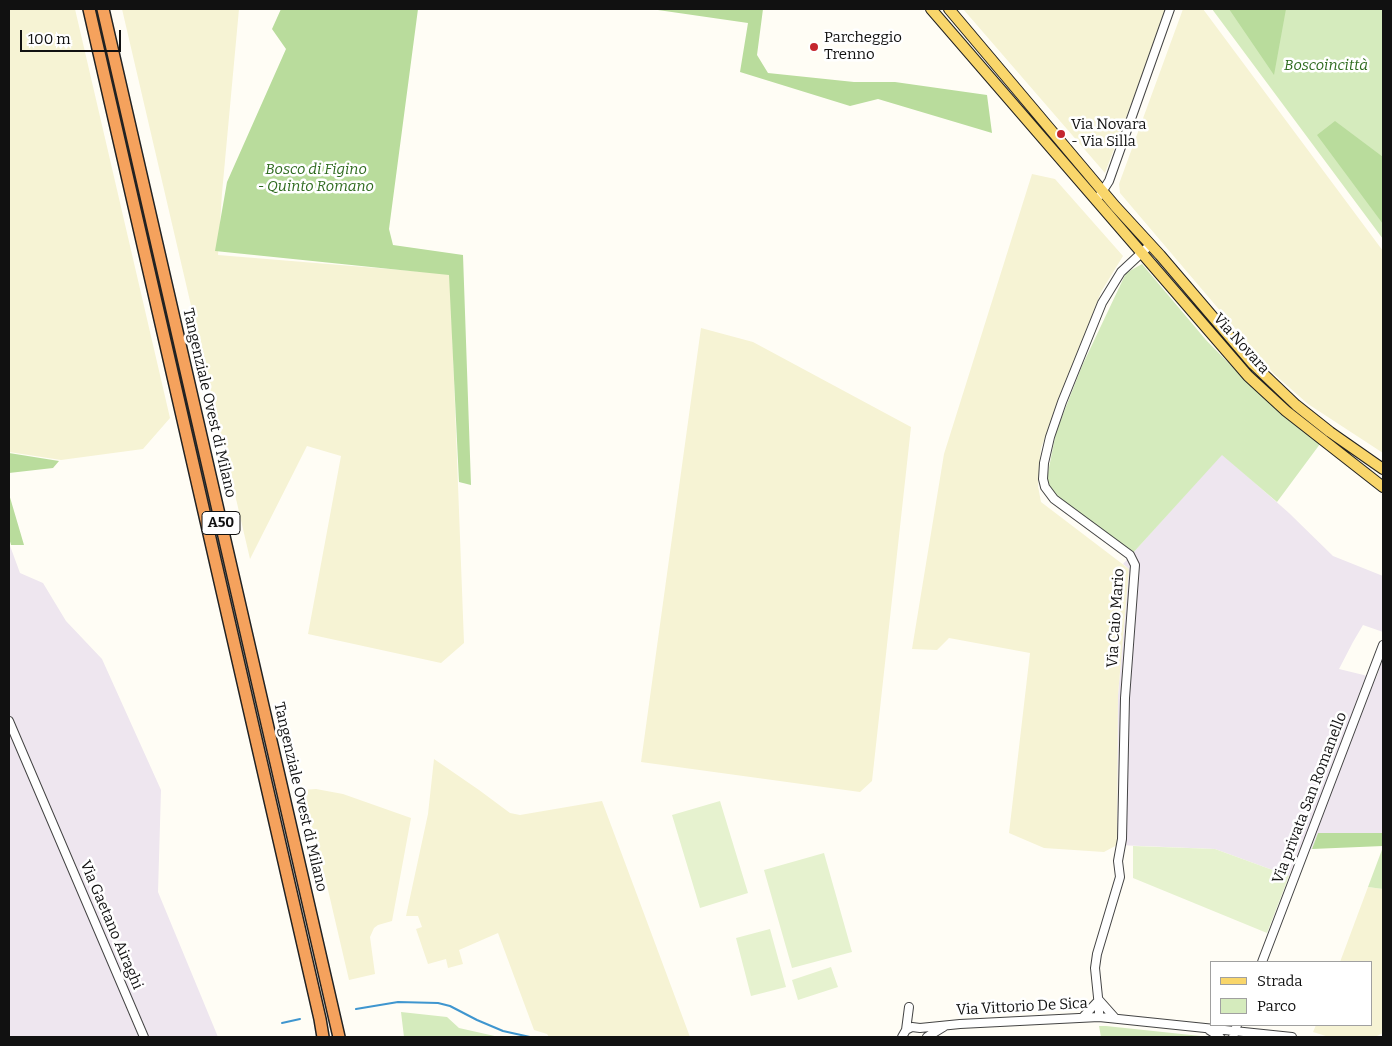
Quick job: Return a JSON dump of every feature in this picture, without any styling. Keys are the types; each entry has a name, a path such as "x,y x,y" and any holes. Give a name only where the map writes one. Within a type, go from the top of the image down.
{"highway":[{"name":"Tangenziale Ovest di Milano","path":"89,9 323,1037"},
{"name":"Tangenziale Ovest di Milano","path":"103,9 339,1037"}],"main road":[{"name":"Via Novara","path":"932,9 1248,376 1286,411 1383,487"},
{"name":"Via Novara","path":"949,9 1247,358 1270,382 1330,432 1383,469"}],"street":[{"path":"1097,201 1109,181 1170,9"},
{"name":"Via Caio Mario","path":"1099,1017 1095,968 1097,954 1120,877 1118,859 1122,840 1124,698 1135,565 1130,555 1054,500 1043,479 1044,463 1050,437 1102,303 1121,272 1150,245"},
{"name":"Via privata San Romanello","path":"1262,961 1383,644"},
{"name":"Via Gaetano Airaghi","path":"9,721 144,1037"},
{"path":"1083,1017 1099,1000 1115,1018"},
{"path":"902,1035 909,1010 918,1027"},
{"name":"Via Vittorio De Sica","path":"902,1035 909,1028 918,1027 1099,1017 1292,1037"},
{"name":"Via Vittorio De Sica","path":"918,1027 927,1037 947,1025"},
{"path":"1205,1028 1220,1037"}],"shaded area":[{"path":"9,9 75,9 170,418 143,449 61,460 9,452"},
{"path":"122,9 239,9 218,255 450,274 464,643 441,663 308,634 341,456 307,446 250,559"},
{"path":"963,9 1167,9 1105,173"},
{"path":"1183,9 1203,9 1383,251 1383,453 1308,404 1274,374 1120,193 1119,184"},
{"path":"1032,174 1055,179 1123,256 1101,292 1041,448 1038,486 1041,502 1129,569 1118,695 1117,845 1104,852 1044,848 1009,833 1030,653 949,638 937,650 912,649 944,454"},
{"path":"701,328 753,342 911,427 872,781 860,792 641,762"},
{"path":"1222,454 1289,513 1333,556 1383,576 1383,632 1363,625 1339,669 1376,678 1383,659 1383,833 1318,833 1312,849 1299,850 1289,876 1215,849 1117,845 1118,695 1129,569 1123,564"},
{"path":"9,543 20,573 43,583 66,621 102,659 161,790 158,892 218,1037 9,1037"},
{"path":"434,759 510,813 520,815 602,801 690,1037 549,1037 547,1034 534,1030 498,933 459,950 463,964 448,968 446,959 428,964 416,929 422,927 418,916 406,916 428,814"},
{"path":"316,789 343,794 411,818 392,921 378,925 374,928 370,937 375,974 349,980 302,790"},
{"path":"1368,887 1383,889 1383,1033 1375,1037 1329,1037 1313,1032 1316,1026 1372,1026 1372,961 1340,961"}],"green space":[{"name":"Bosco di Figino - Quinto Romano","path":"281,9 418,9 389,229 393,245 463,255 471,485 459,482 449,275 215,251 227,182 286,49 272,29"},
{"path":"651,9 763,9 757,55 768,73 854,82 895,82 987,95 992,133 878,99 850,106 740,72 748,23"},
{"name":"Boscoincittà","path":"1212,9 1383,9 1383,239"},
{"path":"1229,9 1286,9 1274,75"},
{"path":"1335,121 1383,157 1383,224 1317,135"},
{"path":"1142,264 1206,340 1253,388 1320,444 1277,502 1222,455 1132,554 1053,494 1046,483 1056,432 1082,366 1126,273"},
{"path":"9,453 59,461 53,468 9,473"},
{"path":"9,494 24,545 11,545 9,538"},
{"path":"720,801 748,893 700,908 672,815"},
{"path":"1318,833 1383,833 1383,846 1312,849"},
{"path":"1133,846 1215,849 1289,876 1267,933 1133,878"},
{"path":"1383,847 1383,889 1368,887"},
{"path":"824,853 852,952 792,968 764,870"},
{"path":"770,929 786,987 751,996 736,938"},
{"path":"831,967 838,987 798,1000 792,980"},
{"path":"401,1012 447,1017 459,1028 499,1037 404,1037"},
{"path":"1099,1026 1106,1026 1210,1037 1101,1037"}],"waterway":[{"path":"356,1009 398,1002 438,1003 450,1006 503,1031 530,1037"},
{"path":"282,1023 300,1019"}],"place":[{"name":"Parcheggio Trenno","path":"814,47"},
{"name":"Via Novara - Via Silla","path":"1061,134"}]}
